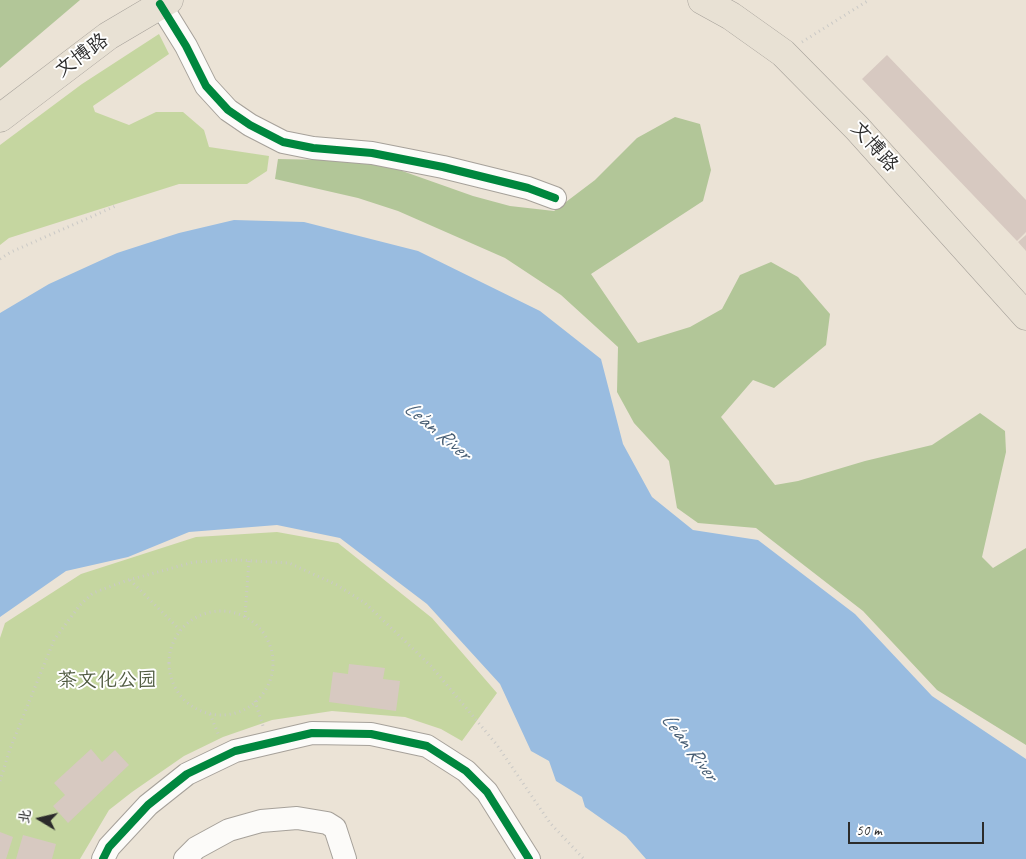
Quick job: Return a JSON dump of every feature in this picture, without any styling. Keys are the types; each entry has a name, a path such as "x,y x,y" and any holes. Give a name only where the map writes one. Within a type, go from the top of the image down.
{"main road":[{"name":"文博路","path":"702,0 731,8 783,54 857,128 1026,316"},
{"name":"文博路","path":"0,118 108,36 165,2"}],"street":[{"path":"165,2 206,86 228,110 250,125 283,142 314,148 372,153 443,167 528,188 555,198"},
{"path":"103,859 109,847 148,805 187,774 236,751 312,733 371,734 427,746 466,772 487,792 529,859"},
{"path":"185,859 196,848 229,830 261,822 298,818 327,823 336,828 346,859"}],"path":[{"path":"783,54 870,0"},
{"path":"0,259 10,252 118,205"},
{"path":"245,617 249,560"},
{"path":"0,781 26,706 54,640 80,605 94,593 130,580 194,562 249,560 289,563 338,585 365,603 431,666 497,745 550,823 584,859"},
{"path":"130,580 180,630"},
{"path":"220,610 237,613 245,617 253,622 264,634 271,649 273,666 269,682 261,696 248,708 232,714 216,715 200,711 186,702 175,688 169,671 169,653 175,636 187,623 202,614 220,610"}],"green space":[{"path":"0,0 80,0 0,68"},
{"path":"159,34 169,54 93,106 95,112 129,125 156,112 183,112 204,130 209,147 269,156 267,171 247,184 179,184 9,238 0,245 0,145 82,84"},
{"path":"675,117 700,124 711,170 703,201 591,274 638,343 690,327 722,309 740,275 771,262 798,277 830,314 826,345 774,388 753,380 721,417 775,485 798,481 865,461 932,445 980,413 1005,431 1006,452 982,557 993,568 1026,548 1026,745 937,690 863,611 756,528 698,523 677,508 669,461 634,423 617,392 618,347 561,295 505,258 398,211 358,198 275,179 278,159 374,161 473,196 510,206 554,211 595,180 637,138"},
{"name":"茶文化公园","path":"277,532 338,543 432,618 497,693 462,741 441,729 405,717 332,711 272,720 223,737 184,756 132,792 109,810 80,859 0,859 0,638 5,623 81,574 196,537"}],"water":[{"name":"Le'an River","path":"234,220 304,222 418,251 540,311 601,359 623,444 652,497 693,530 758,540 855,614 932,696 1026,759 1026,859 646,859 626,836 585,807 582,797 556,781 549,761 531,751 500,684 427,604 340,538 277,525 189,532 128,557 66,571 0,617 0,313 49,284 117,253 179,233"}],"building":[{"path":"887,55 1026,200 1026,232 1017,241 862,79"},
{"path":"1026,235 1026,251 1018,242"},
{"path":"349,664 385,668 383,679 400,681 396,711 329,702 333,672 348,674"},
{"path":"91,749 102,762 115,750 129,765 68,823 53,806 65,795 54,783"},
{"path":"0,832 13,837 6,859 0,859"},
{"path":"23,835 56,844 52,859 16,859"}],"cycle path":[{"path":"160,4 186,46 206,86 228,110 250,125 283,142 313,148 372,153 443,167 528,188 555,198"},
{"path":"103,859 109,847 148,805 187,774 235,751 312,733 371,734 427,746 466,771 487,792 529,859"}]}
